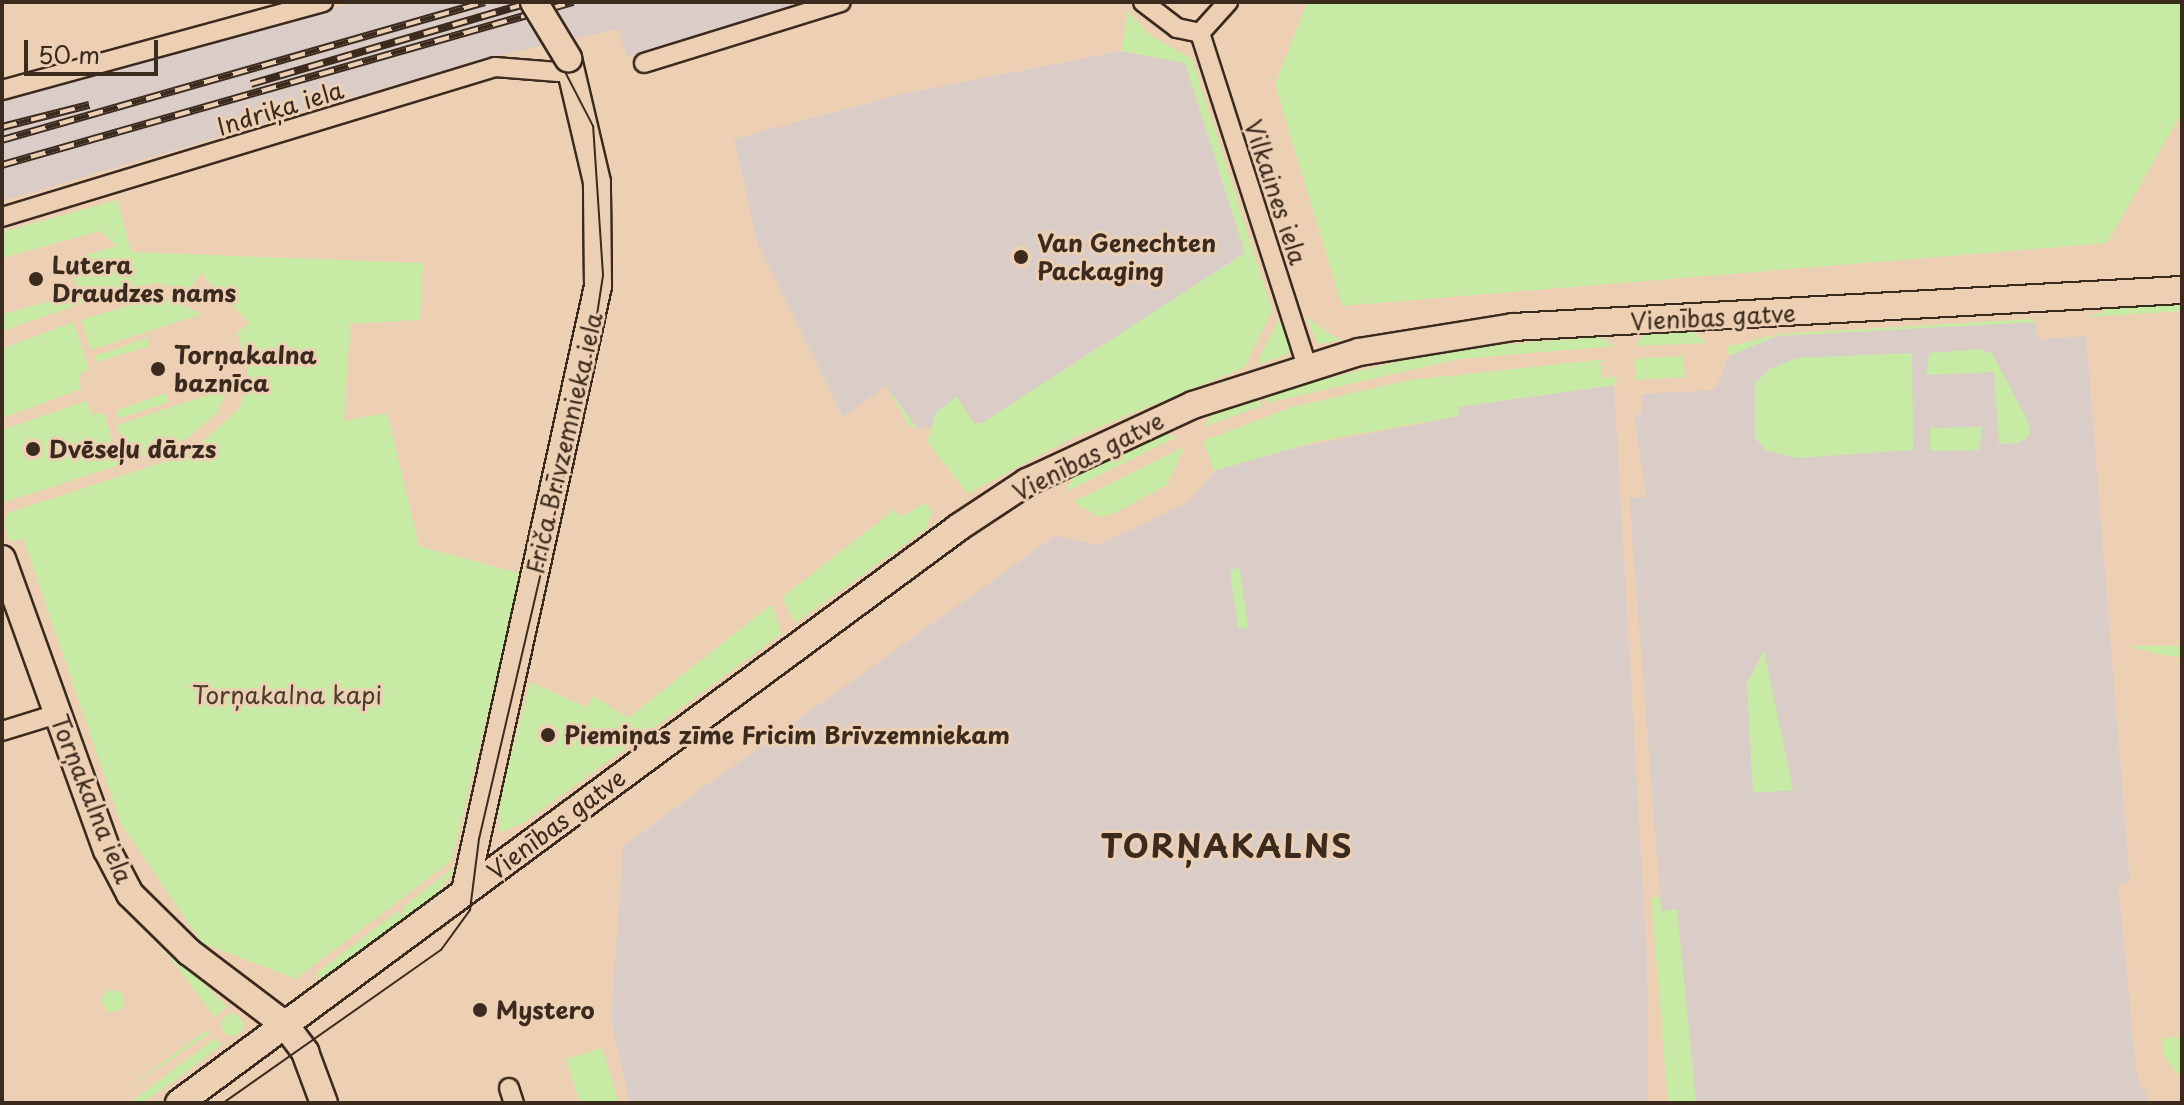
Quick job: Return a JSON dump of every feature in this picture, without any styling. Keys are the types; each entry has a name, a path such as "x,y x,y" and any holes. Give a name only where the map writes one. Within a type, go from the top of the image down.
{"main road":[{"name":"Friča Brīvzemnieka iela","path":"465,891 598,286 597,182 571,90 570,62 534,2"},
{"name":"Vienības gatve","path":"179,1103 1027,482 1193,405 1307,366 1513,327 2182,290"},
{"name":"Torņakalna iela","path":"2,559 57,714 130,894 189,952 285,1025 305,1052 324,1103"}],"street":[{"path":"2,90 323,2"},
{"path":"644,63 841,2"},
{"path":"1143,2 1177,28 1200,33 1228,2"},
{"name":"Vilkaines iela","path":"1200,33 1307,366"},
{"name":"Indriķa iela","path":"2,217 495,67 558,72 570,62"},
{"path":"2,731 57,714"}],"shaded area":[{"path":"355,2 810,2 627,57 618,29 486,58 2,201 2,98"},
{"path":"1121,51 1185,63 1245,253 982,423 974,423 957,397 937,412 932,428 916,427 886,386 843,417 757,242 734,139 898,95"},
{"path":"2034,321 2039,339 2086,336 2130,882 2118,885 2137,1077 2151,1103 1676,1103 1630,498 1646,497 1634,415 1642,414 1641,394 1715,390 1730,353 1777,336"},
{"path":"1614,385 1647,958 1648,1103 629,1103 611,1018 623,847 704,787 1055,536 1099,545 1190,501 1214,471 1276,452 1459,416 1458,407"}],"green space":[{"path":"1307,2 2182,2 2182,112 2107,243 1342,306 1275,85"},
{"path":"1128,11 1151,36 1192,59 1272,310 1245,367 1068,440 968,494 927,442 936,412 957,397 973,423 982,423 1245,253 1185,63 1121,51"},
{"name":"Torņakalna kapi","path":"117,200 131,252 423,263 420,320 350,324 344,421 387,413 419,546 522,574 451,861 296,979 202,943 121,824 23,538 10,542 4,523 7,513 189,454 240,408 247,372 237,332 249,323 200,273 191,290 155,283 120,290 2,331 2,314 80,294 67,261 117,246 100,231 2,258 2,232"},
{"path":"147,300 171,300 202,314 91,350 81,320"},
{"path":"2182,304 2182,311 2089,317 2111,308"},
{"path":"1305,316 1325,331 1342,340 1318,344"},
{"path":"1279,318 1293,352 1260,364 1258,360"},
{"path":"2031,319 2037,322 1777,336 1729,356 1727,347 1778,334"},
{"path":"73,322 89,369 79,375 81,389 2,418 2,349"},
{"path":"1693,331 1706,343 1634,346 1646,333"},
{"path":"1599,337 1615,346 1459,359 1267,403 1263,394 1450,349"},
{"path":"147,338 150,346 97,362 95,356"},
{"path":"1979,349 1992,353 2028,422 2030,435 2018,443 1999,444 1994,372 1926,375 1929,353"},
{"path":"1912,353 1913,450 1796,458 1765,450 1755,437 1755,384 1769,369 1797,358"},
{"path":"1683,356 1685,377 1636,380 1634,359"},
{"path":"1608,359 1600,362 1602,378 1617,377 1614,385 1458,407 1459,416 1318,441 1214,471 1203,441 1292,407 1410,380"},
{"path":"886,386 916,427 917,428 909,426"},
{"path":"228,388 218,412 189,437 128,462 117,425"},
{"path":"166,393 169,402 117,419 117,410"},
{"path":"1259,395 1261,406 1203,427 1214,411"},
{"path":"86,401 92,414 104,413 119,465 2,503 2,430"},
{"path":"1982,427 1979,450 1930,451 1930,428"},
{"path":"1157,432 1177,437 1066,492 1074,474"},
{"path":"1184,447 1167,485 1113,514 1099,517 1073,502"},
{"path":"925,503 932,511 926,529 795,623 782,597 894,510 901,517"},
{"path":"1239,568 1248,625 1246,629 1238,628 1230,570"},
{"path":"772,604 781,634 525,822 500,833 498,806 530,682 586,707 593,696 628,718"},
{"path":"2127,646 2182,646 2182,657 2168,656"},
{"path":"1764,651 1793,790 1753,793 1747,683"},
{"path":"462,861 436,894 322,981 316,973 398,911 403,916 404,906"},
{"path":"1651,897 1660,897 1661,911 1677,909 1696,1103 1668,1103"},
{"path":"151,931 227,1007 214,1017"},
{"path":"113,990 121,993 124,1001 121,1009 113,1012 105,1009 102,1001 105,993"},
{"path":"232,1014 240,1017 243,1025 240,1033 232,1036 224,1033 221,1025 224,1017"},
{"path":"205,1031 211,1032 121,1093"},
{"path":"2182,1037 2182,1070 2177,1074 2163,1055 2162,1038"},
{"path":"214,1039 222,1044 189,1070 142,1103 133,1100"},
{"path":"602,1048 619,1103 580,1103 566,1059"}],"tram line":[{"path":"223,1103 441,950 470,910 479,839 589,367 603,275 593,126 529,2"}],"railway":[{"path":"2,140 485,2"},
{"path":"251,84 531,2"},
{"path":"2,165 573,2"},
{"path":"2,127 89,105"}],"place":[{"name":"Van Genechten Packaging","path":"1021,257"},
{"name":"Lutera Draudzes nams","path":"36,279"},
{"name":"Torņakalna baznīca","path":"158,369"},
{"name":"Dvēseļu dārzs","path":"33,449"},
{"name":"Piemiņas zīme Fricim Brīvzemniekam","path":"548,735"},
{"name":"Mystero","path":"480,1010"}],"district":[{"name":"TORŅAKALNS","path":"1227,845"}]}
